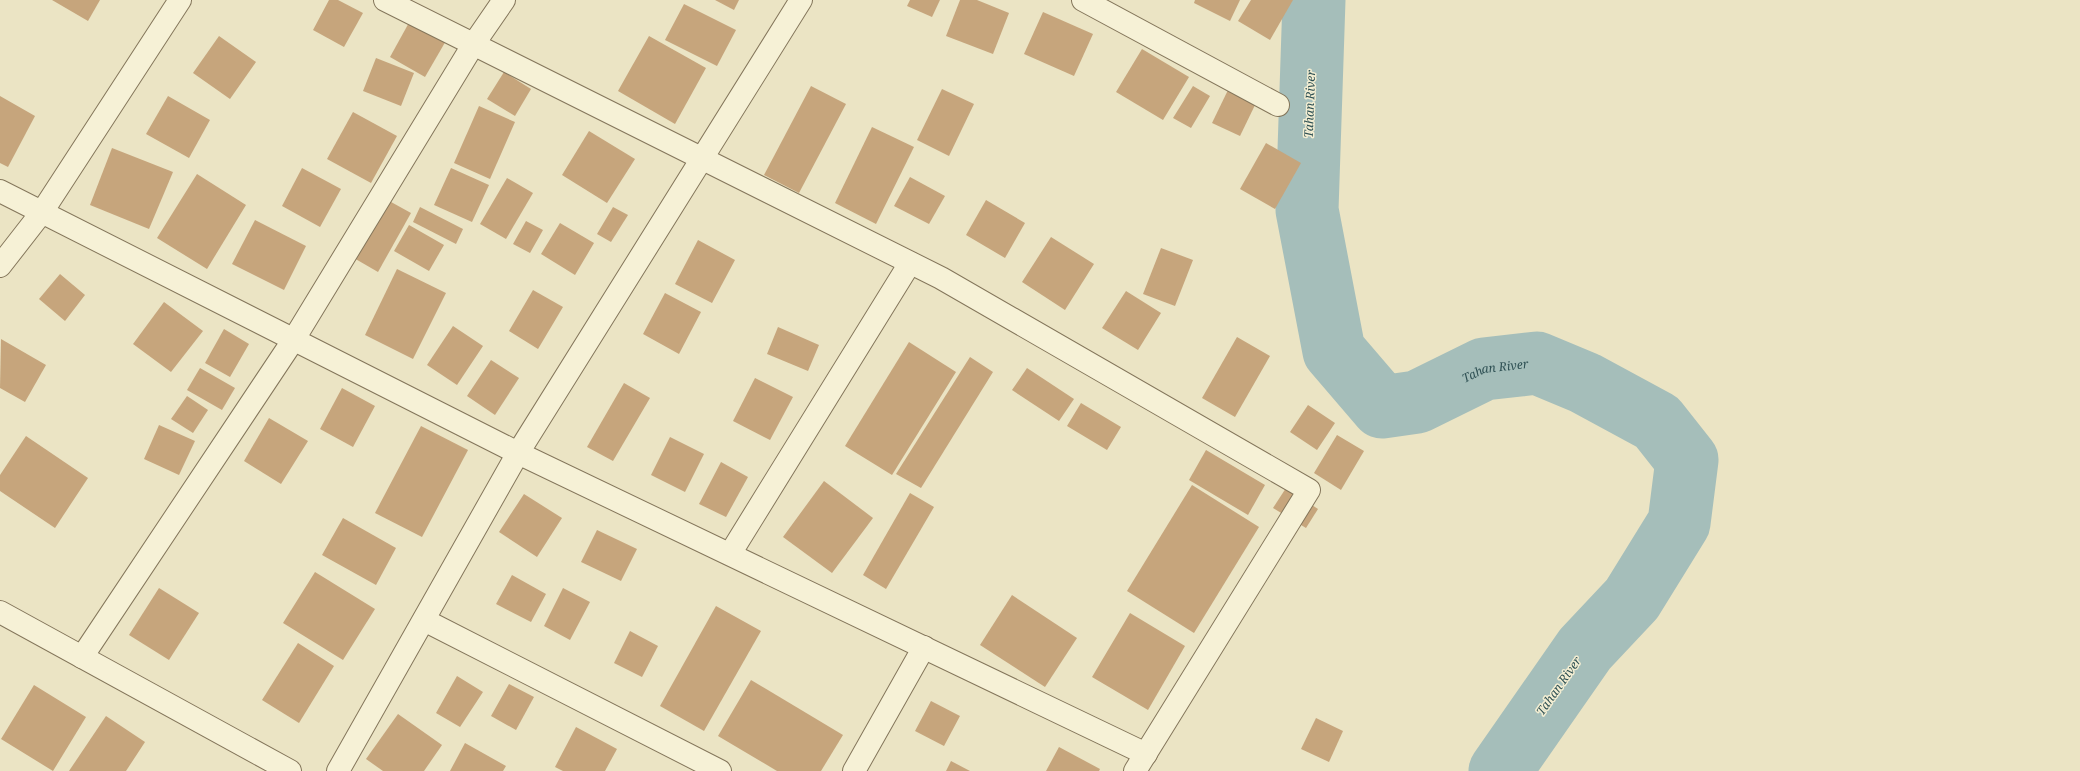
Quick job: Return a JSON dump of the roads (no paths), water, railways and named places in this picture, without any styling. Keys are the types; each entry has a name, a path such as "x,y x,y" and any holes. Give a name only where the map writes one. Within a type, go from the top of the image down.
{"street":[{"path":"0,266 42,212 180,0"},
{"path":"0,191 518,453 924,647 1140,762 1309,490 941,278 700,159 385,0"},
{"path":"82,657 294,339 473,45 504,0"},
{"path":"338,771 518,453 700,159 801,0"},
{"path":"1083,0 1278,105"},
{"path":"730,554 910,263"},
{"path":"2,618 82,657 290,771"},
{"path":"424,620 720,771"},
{"path":"854,771 924,647"}],"waterway":[{"name":"Tahan River","path":"1314,0 1307,210 1334,351 1382,407 1417,402 1484,369 1537,363 1585,383 1657,422 1687,460 1679,523 1632,599 1585,649 1500,771"}]}
